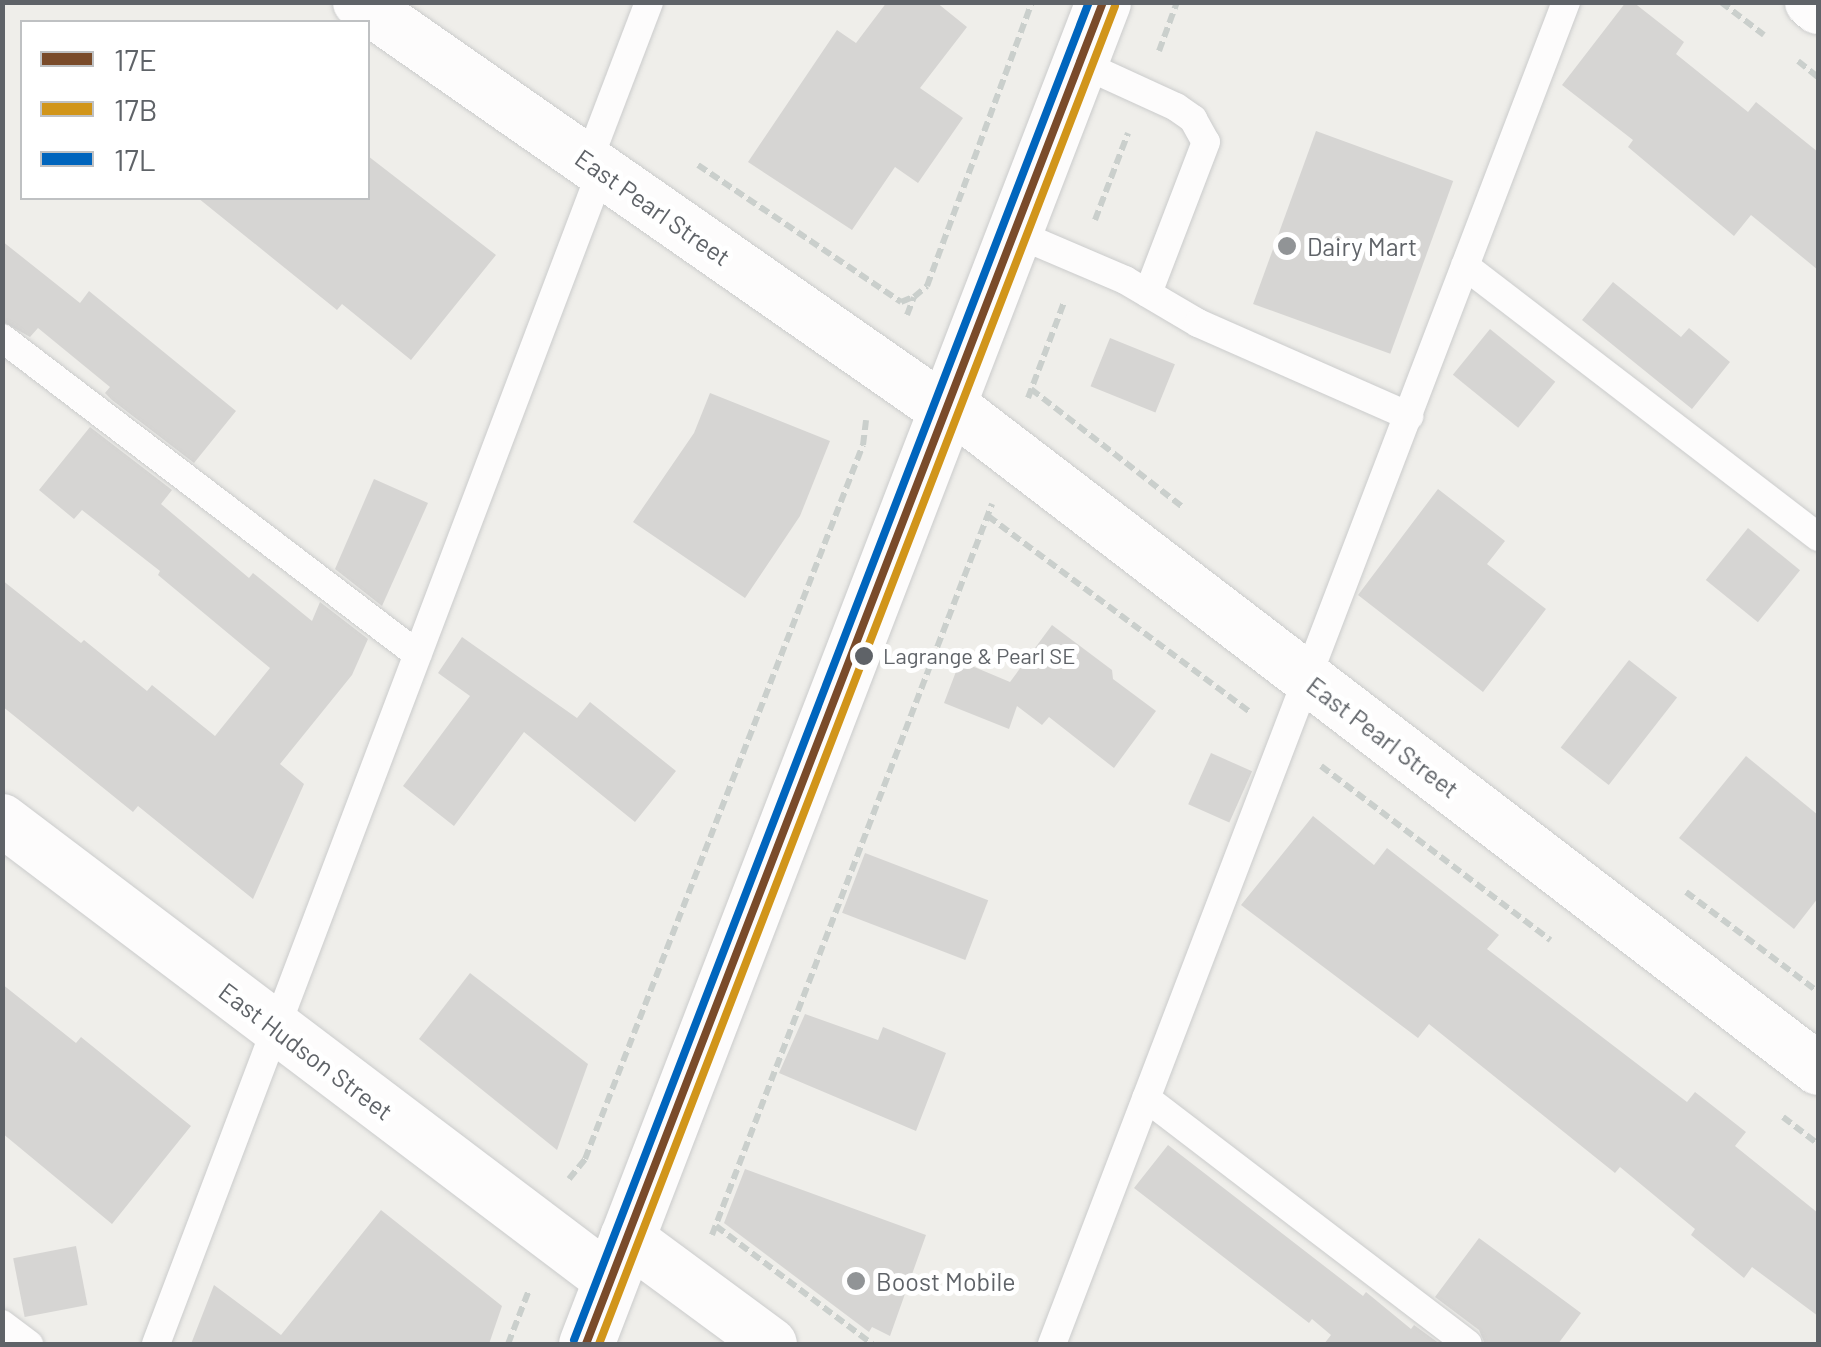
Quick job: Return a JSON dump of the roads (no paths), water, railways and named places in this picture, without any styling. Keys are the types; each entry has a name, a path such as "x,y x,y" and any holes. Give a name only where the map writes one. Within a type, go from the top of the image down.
{"main road":[{"path":"586,1344 1103,2"}],"street":[{"name":"East Pearl Street","path":"359,2 1012,453 1818,1069"},
{"path":"1810,2 1818,8"},
{"name":"East Hudson Street","path":"2,820 550,1235 693,1286 772,1344"}],"lane":[{"path":"156,1344 417,654 595,166 649,2"},
{"path":"1052,1344 1310,681 1566,2"},
{"path":"1080,63 1144,90 1193,119 1206,142 1148,293"},
{"path":"1014,233 1148,293 1198,323 1409,416"},
{"path":"1466,266 1818,537"},
{"path":"2,338 417,654"},
{"path":"1146,1098 1468,1344"},
{"path":"2,1324 29,1344"}],"place":[{"name":"Dairy Mart","path":"1287,246"},
{"name":"Lagrange & Pearl SE","path":"864,656"},
{"name":"Boost Mobile","path":"856,1281"}]}
